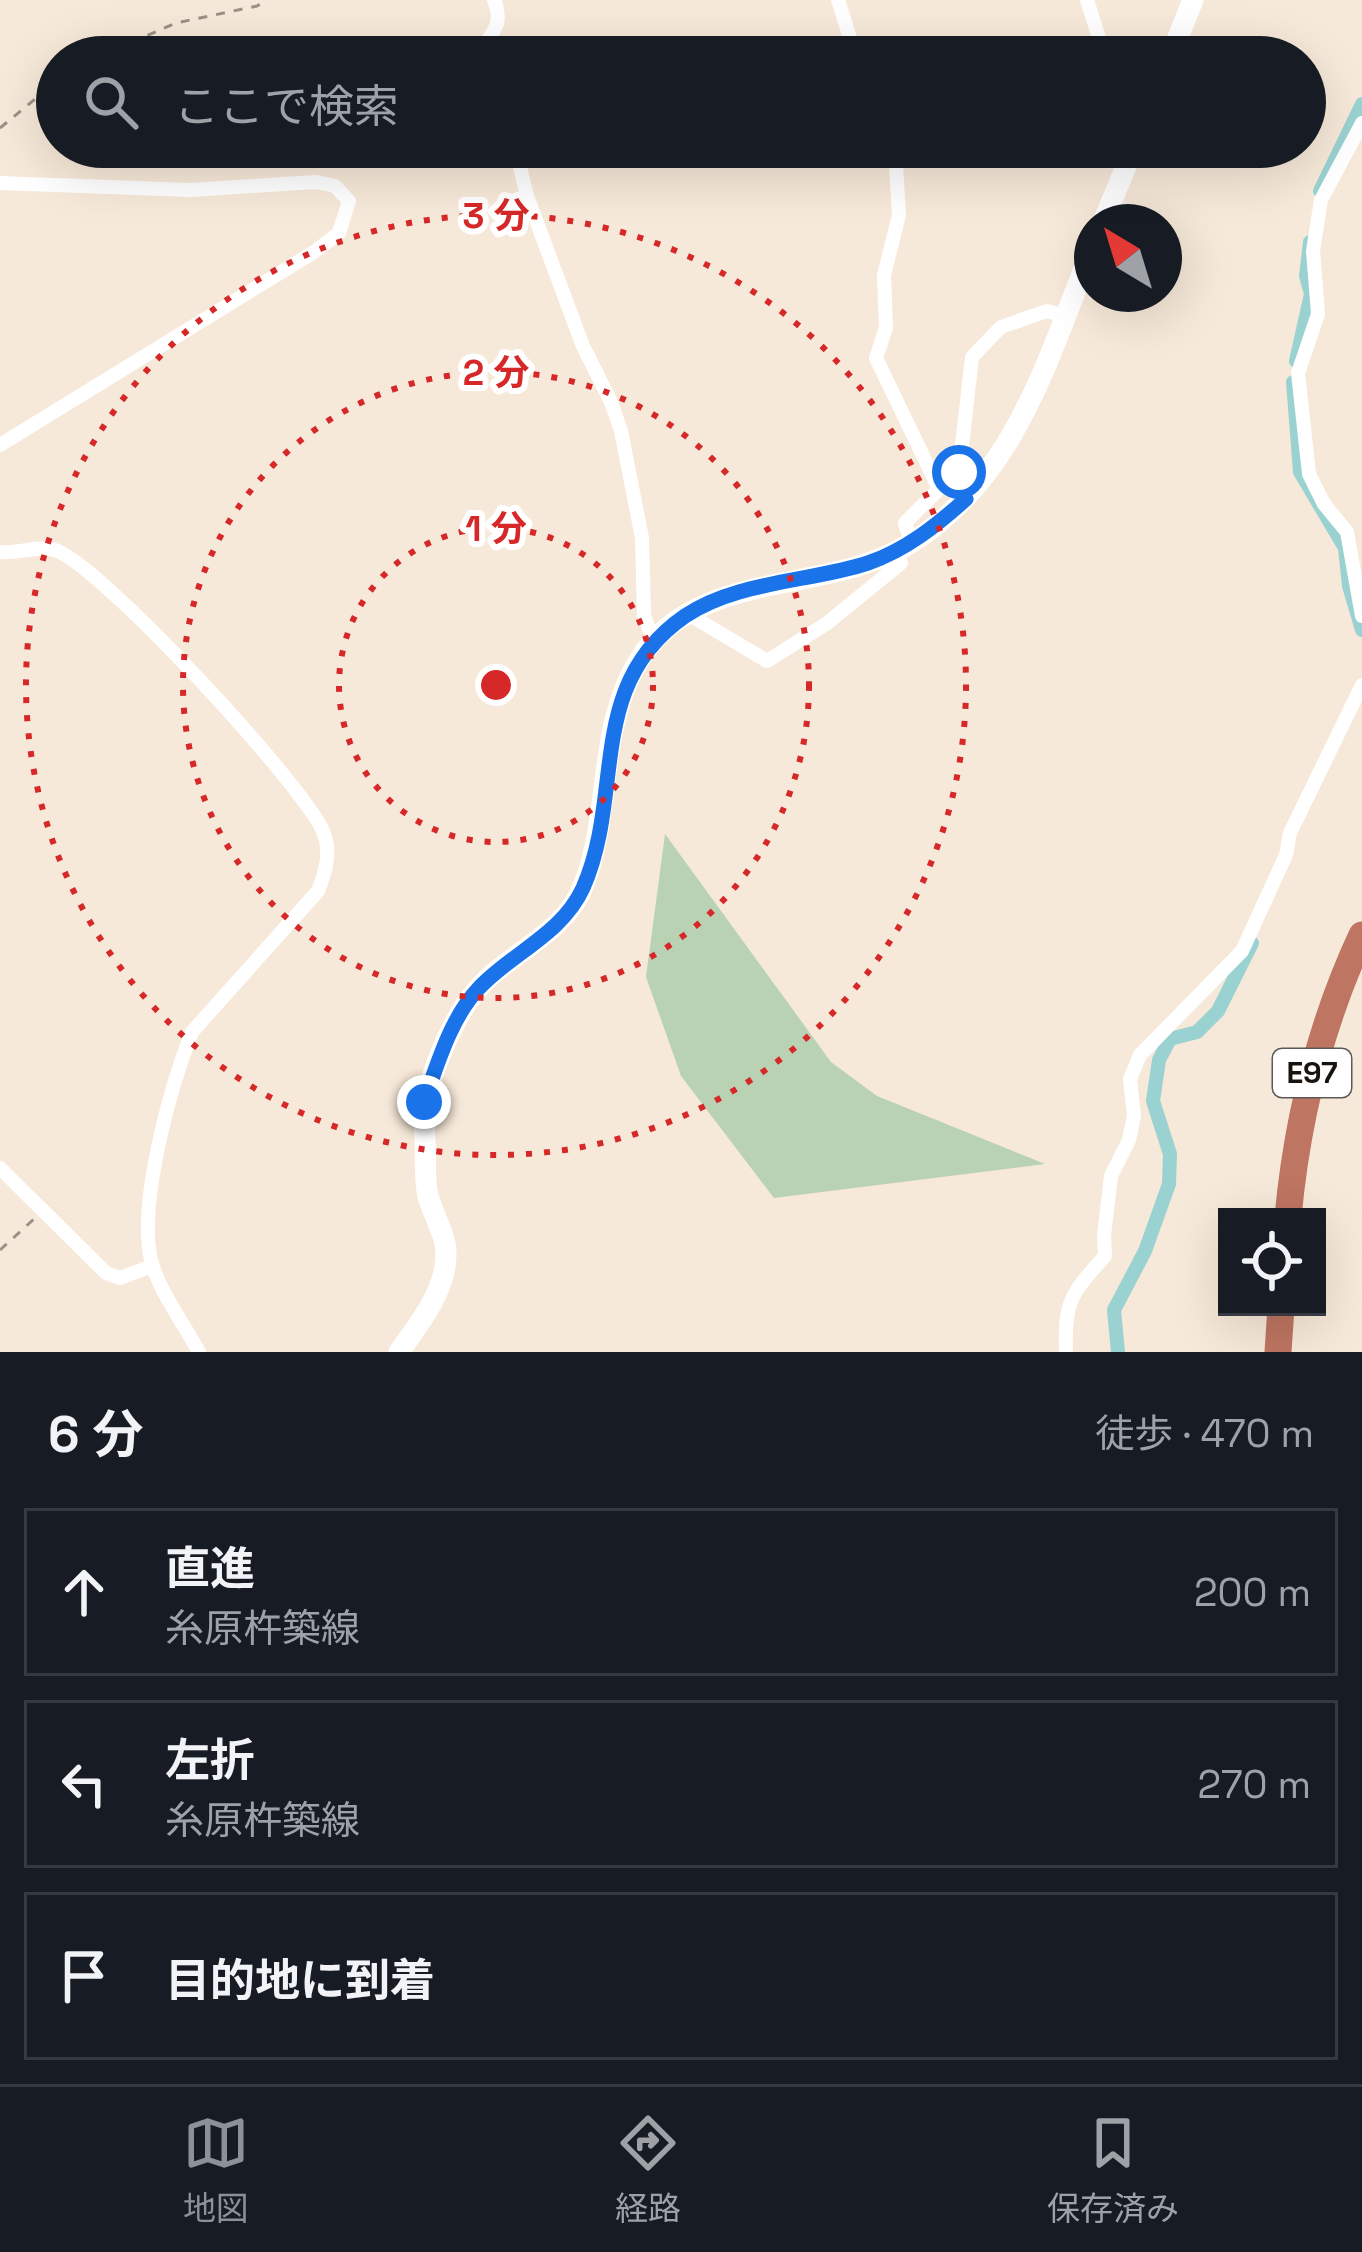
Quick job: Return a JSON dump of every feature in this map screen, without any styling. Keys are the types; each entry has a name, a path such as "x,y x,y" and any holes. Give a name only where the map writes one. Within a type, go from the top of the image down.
{"highway":[{"name":"E97","path":"1289,1208 1313,1065 1362,935"},
{"path":"1278,1352 1280,1316"}],"main road":[{"path":"1178,36 1193,0"},
{"path":"1110,204 1125,168"},
{"path":"399,1352 442,1282 447,1252 427,1192 424,1102 461,1013 476,990 565,919 584,886 617,715 628,680 644,652 688,614 716,600 868,563 904,547 966,499 987,478 1011,441 1074,292"}],"street":[{"path":"491,36 498,27 494,0"},
{"path":"838,0 849,36"},
{"path":"1087,0 1098,36"},
{"path":"1362,123 1322,200 1312,251 1318,314 1298,374 1310,474 1324,504 1347,532 1362,616"},
{"path":"520,168 583,346 620,431 642,538 644,615 649,628 662,634"},
{"path":"688,614 766,662 826,624 901,563 905,523 939,489 877,358 886,328 884,275 899,215 896,168"},
{"path":"0,183 191,190 316,182 335,186 349,201 339,233 314,253 0,445"},
{"path":"966,499 959,472 972,357 1001,328 1047,311 1064,316"},
{"path":"0,552 53,549 86,569 207,689 308,805 324,833 326,873 318,891 192,1032 181,1060 145,1227 152,1266 199,1352"},
{"path":"1066,1352 1066,1313 1072,1292 1105,1256 1111,1176 1130,1140 1134,1116 1130,1079 1140,1054 1242,951 1286,855 1290,833 1362,686"},
{"path":"0,1168 106,1273 120,1278 152,1266"}],"path":[{"path":"146,36 176,23 267,0"},
{"path":"0,128 36,98"},
{"path":"0,1250 41,1213"}],"green space":[{"path":"665,834 831,1062 877,1096 1045,1164 774,1198 681,1076 646,977"}],"waterway":[{"path":"1320,191 1362,104"},
{"path":"1296,361 1311,294 1306,276 1310,242"},
{"path":"1293,382 1300,472 1345,548 1349,586 1362,630"},
{"path":"1118,1352 1114,1310 1145,1251 1169,1184 1170,1154 1153,1101 1159,1060 1170,1039 1197,1032 1218,1011 1252,943"}],"route":[{"path":"424,1102 461,1013 476,990 565,919 584,886 617,715 628,680 644,652 688,614 716,600 868,563 911,543 966,499 959,472"}]}
